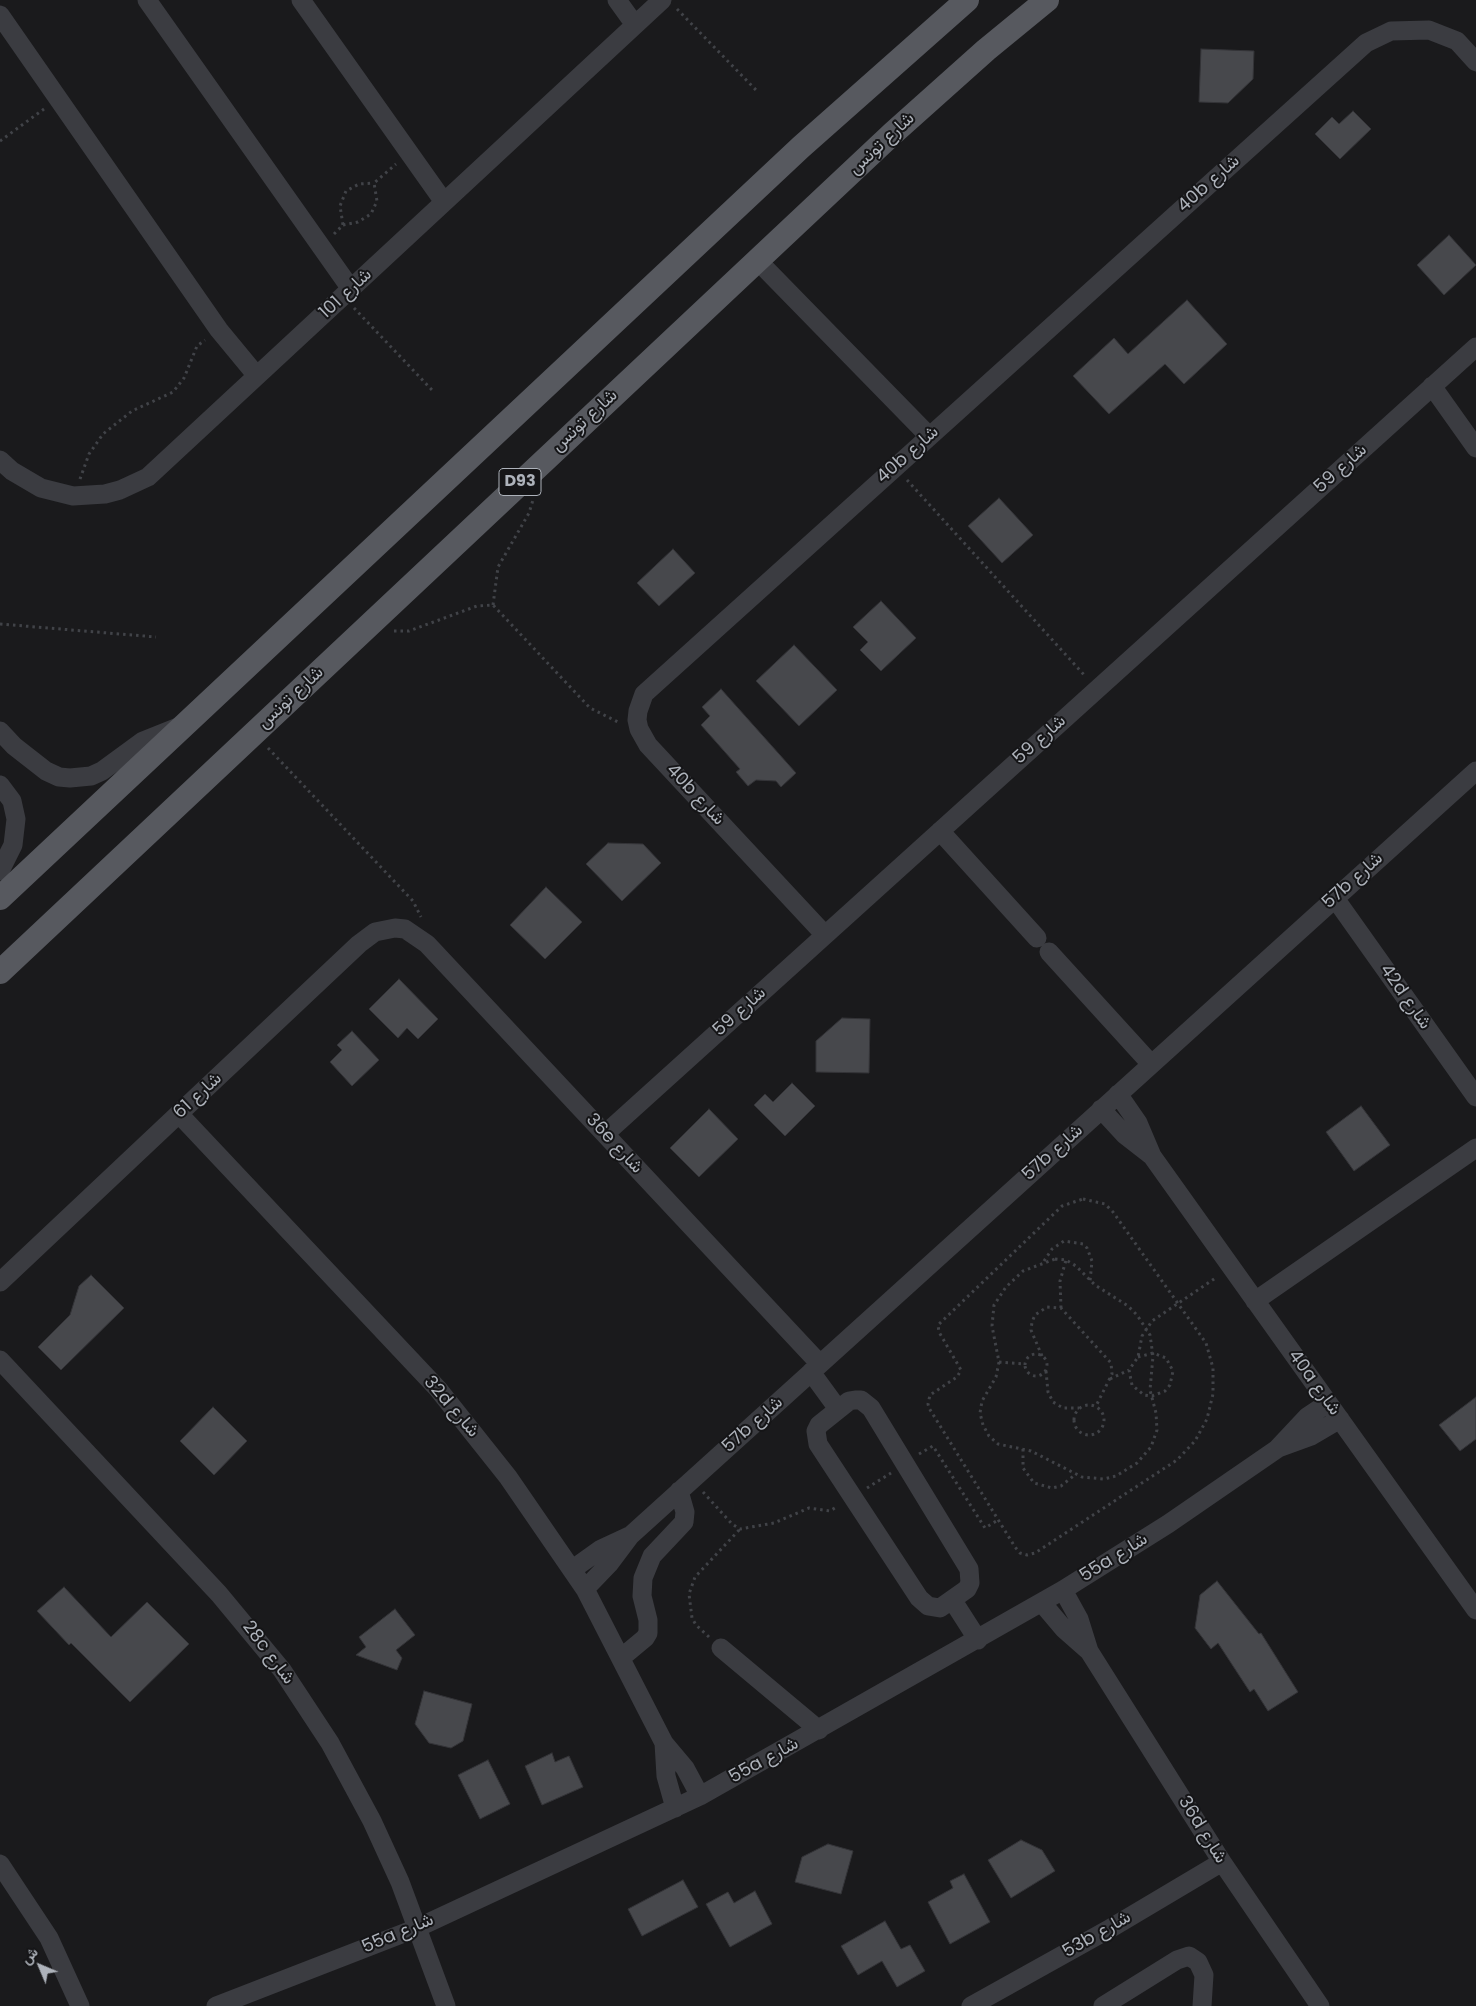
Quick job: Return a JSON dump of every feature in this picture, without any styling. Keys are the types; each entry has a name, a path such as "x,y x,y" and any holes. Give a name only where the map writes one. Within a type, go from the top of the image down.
{"main road":[{"path":"0,898 801,147 967,0"},
{"name":"شارع تونس","path":"0,972 892,134 986,50 1047,0"}],"street":[{"path":"147,0 321,246 347,293"},
{"path":"301,0 444,202"},
{"path":"617,0 635,25"},
{"name":"شارع 101","path":"0,460 12,471 34,484 56,493 73,496 105,494 120,490 148,476 635,25 668,3"},
{"path":"0,15 219,330 257,376"},
{"name":"40b شارع","path":"825,935 648,745 639,729 638,711 644,694 650,686 1366,44 1391,32 1418,29 1448,36 1464,48 1476,62"},
{"path":"757,260 929,436"},
{"name":"شارع 59","path":"605,1134 1476,346"},
{"path":"1432,386 1476,448"},
{"path":"0,731 21,752 46,771 59,777 70,778 92,776 102,771 142,741 155,734 184,725"},
{"name":"57b شارع","path":"585,1589 609,1564 630,1536 679,1491 1334,897 1476,771"},
{"path":"0,784 12,801 16,819 13,845 0,872"},
{"path":"940,831 1037,938"},
{"name":"42d شارع","path":"1334,897 1476,1097"},
{"name":"36e شارع","path":"405,928 428,944 605,1134 816,1368 838,1409"},
{"name":"شارع 61","path":"0,1282 367,938 385,929 405,928"},
{"path":"1049,952 1151,1064"},
{"name":"40a شارع","path":"1118,1094 1138,1123 1152,1156 1476,1610"},
{"name":"40a شارع","path":"1101,1109 1124,1135 1152,1156"},
{"name":"32d شارع","path":"179,1114 438,1389 508,1477 585,1589 664,1743 685,1768 700,1796"},
{"path":"1255,1301 1476,1148"},
{"name":"28c شارع","path":"0,1360 220,1594 282,1670 330,1743 391,1860 446,2006"},
{"path":"855,1400 861,1400 871,1408 969,1569 970,1583 967,1589 953,1601 940,1608 934,1607 919,1598 818,1444 816,1438 819,1425 838,1409 855,1400"},
{"name":"55a شارع","path":"216,2006 417,1928 700,1796 978,1640 1063,1590 1168,1524 1276,1449 1307,1417 1328,1403"},
{"name":"55a شارع","path":"1276,1449 1311,1436 1340,1419"},
{"path":"620,1658 645,1638 648,1633 648,1620 642,1596 643,1578 652,1556 684,1522 685,1512 679,1491"},
{"name":"57b شارع","path":"572,1569 601,1549 630,1536"},
{"name":"36d شارع","path":"1063,1590 1079,1619 1089,1651 1222,1862 1320,2006"},
{"path":"953,1601 978,1640"},
{"name":"36d شارع","path":"1042,1603 1064,1628 1089,1651"},
{"path":"721,1648 819,1730"},
{"name":"32d شارع","path":"664,1743 666,1776 675,1808"},
{"name":"53b شارع","path":"971,2006 1111,1928 1222,1862"},
{"path":"0,1864 49,1938 80,2006"},
{"path":"1103,2006 1177,1960 1189,1956 1198,1962 1204,1975 1202,2006"}],"path":[{"path":"668,3 756,90"},
{"path":"0,141 58,98"},
{"path":"343,225 340,206 346,191 359,184 374,183 409,152"},
{"path":"321,246 343,225 358,222 371,214 377,200 374,183"},
{"path":"347,293 432,390"},
{"path":"73,496 89,454 103,434 132,411 173,392 181,383 197,346 219,330"},
{"path":"894,467 1097,689"},
{"path":"493,605 498,567 532,504 533,470"},
{"path":"493,605 590,708 622,724 639,729"},
{"path":"374,620 392,630 409,632 477,606 493,605"},
{"path":"0,624 156,636"},
{"path":"254,733 413,900 423,921 428,944"},
{"path":"1083,1199 1105,1204 1113,1212 1178,1303 1206,1343 1213,1368 1213,1394 1207,1419 1195,1441 1177,1460 1035,1553 1028,1555 1020,1553 928,1404 930,1395 957,1377 961,1370 939,1332 940,1322 1062,1206 1083,1199"},
{"path":"1043,1261 1052,1249 1064,1241 1083,1244 1087,1248 1092,1261 1090,1281"},
{"path":"1066,1260 1060,1281 1061,1308 1086,1337 1109,1358 1112,1368 1110,1379 1096,1406"},
{"path":"1066,1260 1076,1266 1090,1281 1128,1306 1147,1327 1153,1352 1150,1378 1157,1430 1150,1447 1137,1464 1122,1474 1104,1479 1092,1479 1076,1474 1044,1456 998,1444 989,1436 983,1425 980,1413 982,1401 996,1377 1000,1362 992,1326 994,1305 1014,1278 1022,1271 1043,1261 1066,1260"},
{"path":"1110,1379 1129,1370 1138,1357 1138,1345 1147,1327 1178,1303 1231,1268"},
{"path":"1061,1308 1047,1307 1035,1316 1032,1322 1033,1337 1042,1356 1046,1360 1048,1392 1054,1402 1064,1408 1096,1406 1103,1415 1104,1420 1099,1431 1088,1435 1075,1425 1076,1413 1079,1408"},
{"path":"1129,1370 1129,1378 1137,1392 1152,1396 1159,1395 1170,1385 1173,1371 1166,1358 1153,1352 1138,1357"},
{"path":"1025,1364 1031,1356 1042,1356"},
{"path":"1000,1362 1025,1364"},
{"path":"1025,1364 1031,1374 1042,1374 1046,1370"},
{"path":"1023,1449 1023,1468 1027,1476 1043,1487 1061,1486 1076,1474"},
{"path":"721,1648 696,1625 690,1610 689,1594 695,1577 740,1529"}],"building":[{"path":"1201,49 1254,51 1253,79 1228,103 1199,102"},
{"path":"1353,111 1371,129 1340,159 1315,134 1332,117 1339,124"},
{"path":"1449,235 1476,265 1444,295 1417,265"},
{"path":"1187,300 1227,344 1184,384 1165,364 1109,414 1073,376 1114,338 1128,354"},
{"path":"999,498 1033,535 1002,563 968,526"},
{"path":"673,549 695,573 659,606 637,583"},
{"path":"881,601 916,638 881,671 860,650 868,642 853,627"},
{"path":"794,645 837,690 799,726 756,681"},
{"path":"721,689 796,773 781,787 776,781 756,780 748,786 736,772 740,769 701,725 710,716 702,707"},
{"path":"608,843 643,844 661,863 622,901 586,864"},
{"path":"546,887 582,922 545,959 510,925"},
{"path":"399,979 438,1019 418,1039 407,1028 398,1038 369,1009"},
{"path":"842,1018 870,1019 869,1073 816,1072 816,1041"},
{"path":"352,1031 379,1060 352,1086 330,1062 342,1050 337,1045"},
{"path":"792,1083 815,1106 785,1136 754,1105 765,1094 773,1102"},
{"path":"1361,1106 1390,1145 1354,1171 1326,1132"},
{"path":"709,1109 738,1139 699,1177 670,1148"},
{"path":"91,1275 124,1308 61,1370 38,1347 70,1315 79,1286"},
{"path":"1476,1397 1476,1439 1460,1451 1439,1425"},
{"path":"213,1407 247,1441 214,1475 180,1441"},
{"path":"1217,1581 1259,1634 1261,1633 1298,1692 1268,1711 1254,1689 1250,1692 1218,1643 1211,1649 1195,1628 1200,1595"},
{"path":"64,1587 111,1637 147,1602 189,1644 130,1702 71,1643 69,1645 37,1611"},
{"path":"395,1609 415,1635 396,1650 402,1658 397,1670 356,1655 366,1647 359,1637"},
{"path":"424,1691 472,1704 463,1741 451,1748 429,1743 415,1724"},
{"path":"552,1753 555,1762 569,1756 583,1787 542,1805 525,1766"},
{"path":"488,1760 510,1804 480,1819 458,1775"},
{"path":"1021,1840 1042,1850 1055,1871 1011,1898 988,1860"},
{"path":"828,1844 853,1851 841,1894 795,1882 802,1857"},
{"path":"964,1874 990,1922 950,1944 928,1902 953,1888 950,1881"},
{"path":"683,1880 698,1907 642,1936 628,1909"},
{"path":"755,1891 772,1924 730,1947 706,1904 728,1892 734,1903"},
{"path":"885,1921 901,1949 910,1945 925,1971 897,1987 882,1961 858,1975 841,1946"}]}
